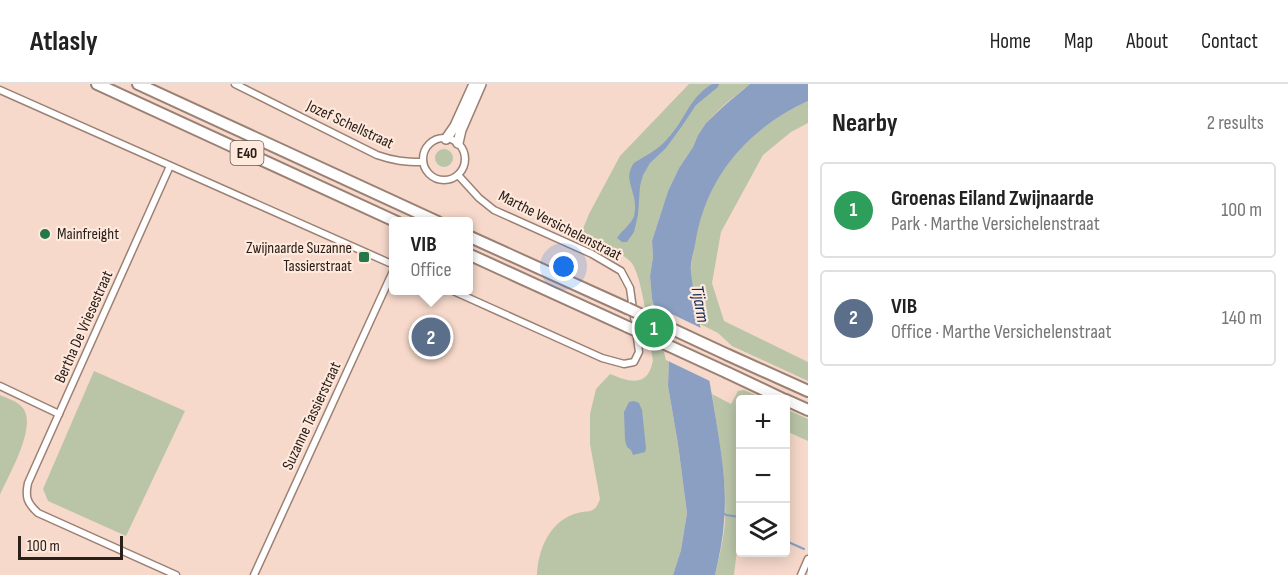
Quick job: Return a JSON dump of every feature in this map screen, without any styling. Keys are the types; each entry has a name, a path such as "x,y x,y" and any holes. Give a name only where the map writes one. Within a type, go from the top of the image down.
{"highway":[{"name":"E40","path":"97,84 389,218"},
{"name":"E40","path":"138,84 427,217"},
{"path":"446,139 455,126 474,84"},
{"path":"458,143 460,130 481,84"},
{"path":"473,238 808,391"},
{"path":"473,256 774,395"},
{"path":"790,402 808,410"}],"street":[{"name":"Jozef Schellstraat","path":"235,84 377,155 401,162 423,162"},
{"path":"0,90 389,265"},
{"path":"446,139 458,143 465,156 465,163 458,175 451,179 436,179 425,169 424,154 432,142 446,139"},
{"name":"Bertha De Vriesestraat","path":"170,166 26,491 30,507 38,513 176,575"},
{"name":"Marthe Versichelenstraat","path":"458,175 479,198 494,210 592,254 621,271 630,288 639,352 634,362 624,364 602,358 460,295"},
{"name":"Suzanne Tassierstraat","path":"254,575 389,276"},
{"path":"0,386 59,414"},
{"path":"801,575 808,559"}],"green space":[{"path":"689,84 750,84 724,105 706,123 698,135 668,191 652,241 653,257 650,276 652,299 669,359 668,386 687,513 681,550 673,575 537,575 546,538 565,518 593,510 600,499 590,444 590,414 596,389 610,374 624,379 642,379 651,369 653,360 642,292 635,268 619,253 580,236 620,156"},
{"path":"808,101 808,123 791,132 763,155 721,232 712,283 724,321 808,362 808,381 732,346 718,333 700,324 691,270 694,247 708,199 732,159 766,126"},
{"path":"440,149 448,149 453,154 451,165 440,167 435,162 435,154"},
{"path":"94,371 185,411 126,536 48,501 43,489"},
{"path":"744,390 756,395 736,395 736,557 734,575 715,575 724,534 725,488 712,394 731,404 738,391"},
{"path":"0,395 21,406 26,414 27,424 21,450 0,495"},
{"path":"790,411 808,419 808,441 790,433"}],"water":[{"path":"712,84 719,84 696,105 666,148 650,163 643,175 634,232 627,242 622,242 617,238 631,222 635,209 629,176 632,166 666,141 692,103"},
{"path":"750,84 808,84 808,101 786,112 766,126 732,158 708,198 700,221 691,272 722,461 725,497 723,528 715,575 673,575 681,550 687,513 668,386 669,359 652,299 650,276 653,257 652,241 668,191 698,135 706,123"},
{"path":"629,402 639,403 642,410 646,448 645,452 633,455 625,440 624,412"}],"pier":[{"path":"651,304 703,329 712,382 666,360"}],"waterway":[{"path":"723,513 736,516"},
{"path":"790,543 804,549"}],"place":[{"name":"Mainfreight","path":"45,234"},
{"name":"Zwijnaarde Suzanne Tassierstraat","path":"364,257"},
{"name":"Groenas Eiland Zwijnaarde","path":"654,328"},
{"name":"VIB","path":"431,337"}],"water label":[{"name":"Tijarm","path":"700,304"}]}
